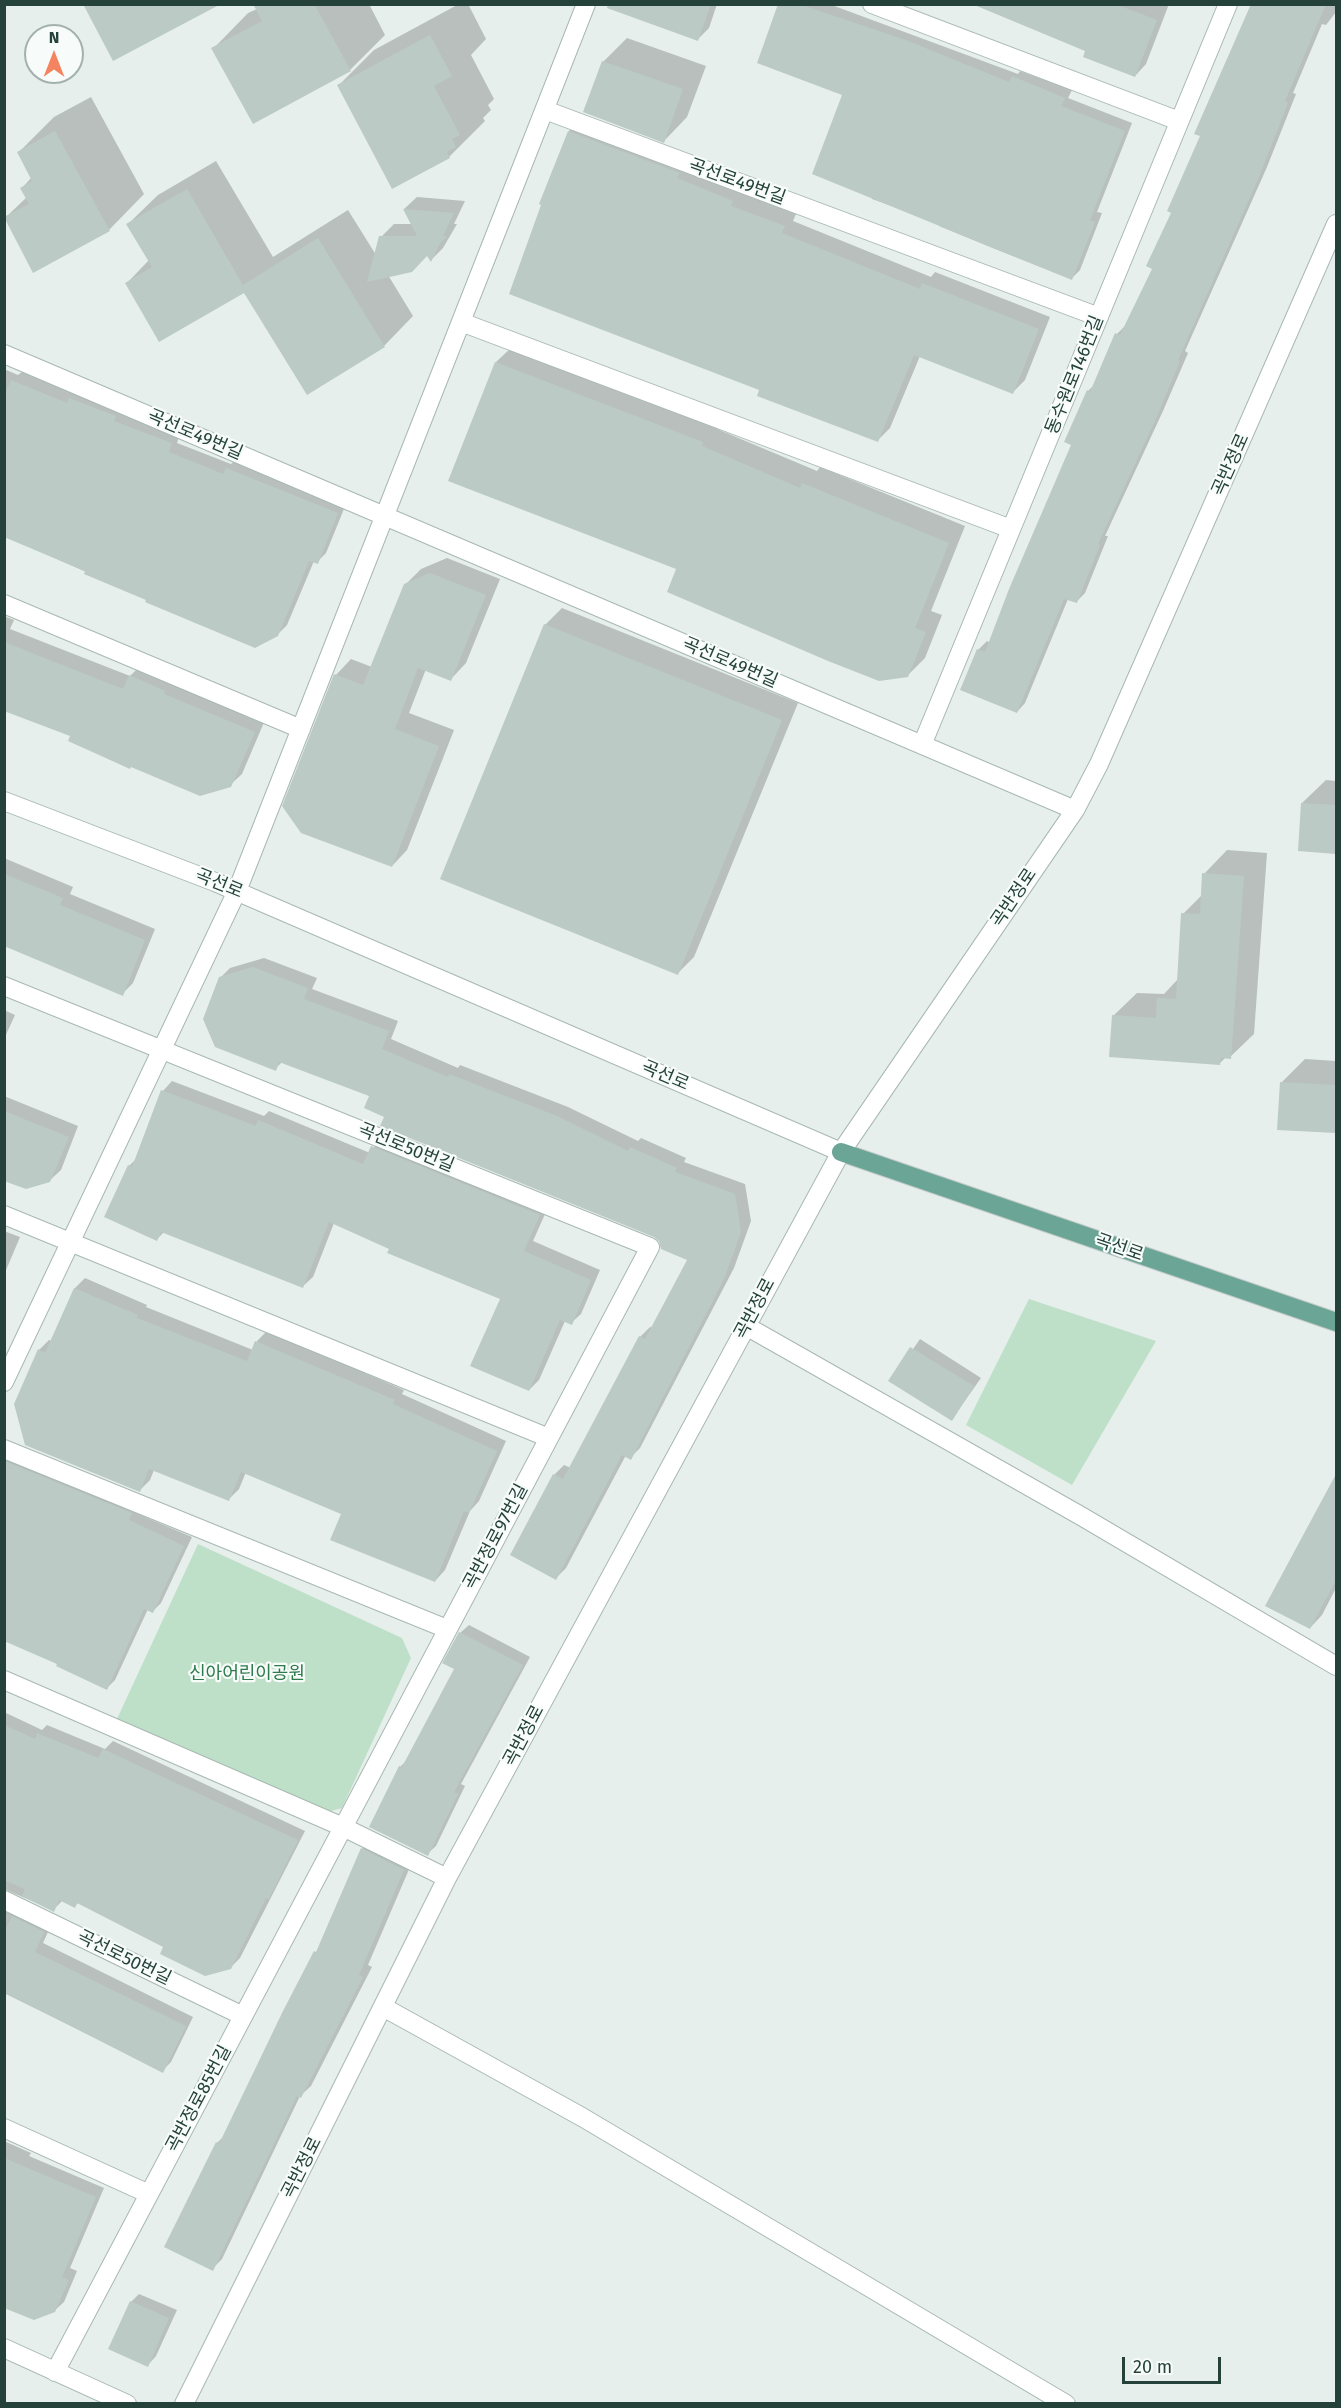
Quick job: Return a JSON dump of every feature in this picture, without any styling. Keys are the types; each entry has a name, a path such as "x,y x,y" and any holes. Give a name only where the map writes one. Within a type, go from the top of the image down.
{"main road":[{"name":"곡선로","path":"841,1152 1336,1322"}],"street":[{"path":"4,1382 237,891 586,4"},
{"path":"872,4 1179,122"},
{"name":"동수원로146번길","path":"922,745 1228,4"},
{"name":"곡선로49번길","path":"544,110 1099,317"},
{"name":"곡반정로","path":"184,2403 447,1878 841,1152 1075,810 1100,764 1336,224"},
{"path":"461,322 1011,529"},
{"name":"곡선로49번길","path":"4,354 1075,810"},
{"path":"4,604 301,729"},
{"name":"곡선로","path":"4,801 237,891 841,1152"},
{"name":"곡선로50번길","path":"4,986 650,1247"},
{"path":"4,1215 549,1438"},
{"name":"곡반정로97번길","path":"343,1827 650,1247"},
{"path":"746,1326 1081,1516 1336,1666"},
{"path":"4,1449 447,1629"},
{"path":"4,1680 343,1827 447,1878"},
{"name":"곡반정로85번길","path":"55,2372 343,1827"},
{"name":"곡선로50번길","path":"4,1900 243,2016"},
{"path":"383,2007 582,2117 1066,2403"},
{"path":"4,2128 148,2194"},
{"path":"4,2348 127,2403"}],"green space":[{"path":"1029,1299 1156,1341 1072,1485 966,1425"},
{"name":"신아어린이공원","path":"198,1544 402,1638 411,1658 342,1808 320,1814 116,1721"}],"building":[{"path":"83,4 221,4 113,61"},
{"path":"253,4 314,4 351,71 253,124 211,48 262,21"},
{"path":"608,4 711,4 698,41 607,8"},
{"path":"778,4 799,4 908,41 1009,82 1012,76 1065,98 1061,106 1125,131 1090,220 1095,222 1072,280 812,174 842,95 757,63"},
{"path":"972,4 1115,4 1157,20 1135,77 1083,57 1085,51"},
{"path":"1251,4 1326,4 1285,101 1288,103 1259,177 1178,360 1180,361 1155,421 1098,544 1100,545 1077,603 1064,599 1017,713 960,690 977,649 985,652 1009,589 1071,445 1064,442 1087,390 1090,392 1115,333 1120,335 1152,269 1146,266 1171,213 1167,211 1200,136 1194,134"},
{"path":"430,35 452,76 434,86 460,135 452,139 456,147 447,152 450,158 392,189 337,85"},
{"path":"602,61 683,89 664,143 583,112"},
{"path":"55,131 110,231 33,273 4,217 29,204 20,188 32,181 17,152"},
{"path":"568,131 680,173 677,178 733,201 731,206 785,226 782,233 920,289 922,283 1039,329 1013,394 914,355 878,442 757,396 759,390 509,294 541,205 539,204"},
{"path":"187,189 243,285 318,238 385,347 307,395 244,293 159,342 125,283 152,267 126,224"},
{"path":"403,209 454,213 443,236 447,236 439,245 431,262 427,256 412,272 367,282 379,236 417,236"},
{"path":"495,362 703,442 702,446 800,488 802,483 949,543 915,628 926,632 908,677 879,681 828,661 667,592 676,569 448,481"},
{"path":"11,380 67,403 69,398 116,416 114,421 172,443 169,452 223,474 226,468 338,513 318,564 309,561 278,636 255,648 145,602 146,600 84,574 85,571 4,537 4,396"},
{"path":"430,573 486,595 451,681 418,668 395,729 439,746 392,867 301,833 282,806 334,674 363,685 404,584"},
{"path":"544,624 782,720 678,975 440,879"},
{"path":"4,642 123,689 129,675 165,691 164,694 255,732 231,787 200,796 131,767 130,769 68,741 70,736 4,711"},
{"path":"1301,803 1336,805 1336,854 1298,851"},
{"path":"1202,873 1244,876 1231,1059 1221,1058 1220,1065 1109,1057 1112,1015 1156,1018 1157,998 1176,999 1181,913 1200,914"},
{"path":"4,874 63,898 60,905 145,940 123,996 4,946"},
{"path":"253,967 308,988 304,999 389,1031 382,1049 448,1077 449,1074 557,1116 628,1151 630,1147 677,1168 675,1172 735,1194 741,1232 724,1279 631,1460 622,1455 556,1580 510,1555 553,1474 563,1479 639,1336 645,1339 687,1260 661,1249 659,1241 654,1237 380,1126 384,1117 364,1108 369,1096 279,1062 276,1071 215,1047 203,1019 219,977"},
{"path":"1280,1082 1336,1085 1336,1133 1277,1130"},
{"path":"161,1090 256,1126 258,1120 363,1164 371,1146 540,1215 524,1251 591,1280 572,1325 560,1320 529,1391 470,1366 500,1299 387,1253 389,1249 329,1222 303,1288 161,1232 157,1241 104,1217 128,1165 132,1167"},
{"path":"4,1111 69,1137 50,1182 26,1189 4,1181"},
{"path":"74,1288 138,1315 137,1318 247,1361 255,1341 395,1400 393,1404 497,1451 469,1513 464,1511 435,1582 330,1540 341,1514 241,1472 229,1501 149,1469 140,1492 25,1445 14,1404 38,1349 45,1353"},
{"path":"910,1347 974,1386 952,1421 888,1381"},
{"path":"4,1461 132,1513 129,1520 184,1546 153,1613 144,1609 107,1690 56,1666 57,1664 4,1641"},
{"path":"1336,1474 1336,1580 1310,1629 1265,1606"},
{"path":"459,1632 523,1665 454,1792 458,1794 428,1856 369,1827 399,1766 402,1767 454,1669 442,1663"},
{"path":"4,1725 35,1739 37,1733 98,1758 103,1749 298,1840 231,1969 205,1976 160,1954 163,1947 77,1903 75,1908 59,1900 54,1912 22,1896 25,1889 4,1880"},
{"path":"361,1848 404,1870 359,1975 363,1977 301,2098 297,2096 213,2271 164,2247 216,2142 219,2144 283,2011 314,1951 316,1952"},
{"path":"12,1916 44,1932 35,1952 186,2026 163,2073 4,1992 4,1933"},
{"path":"4,2158 96,2197 62,2277 69,2280 55,2312 34,2320 4,2308"},
{"path":"130,2301 169,2318 148,2367 108,2349"}]}
